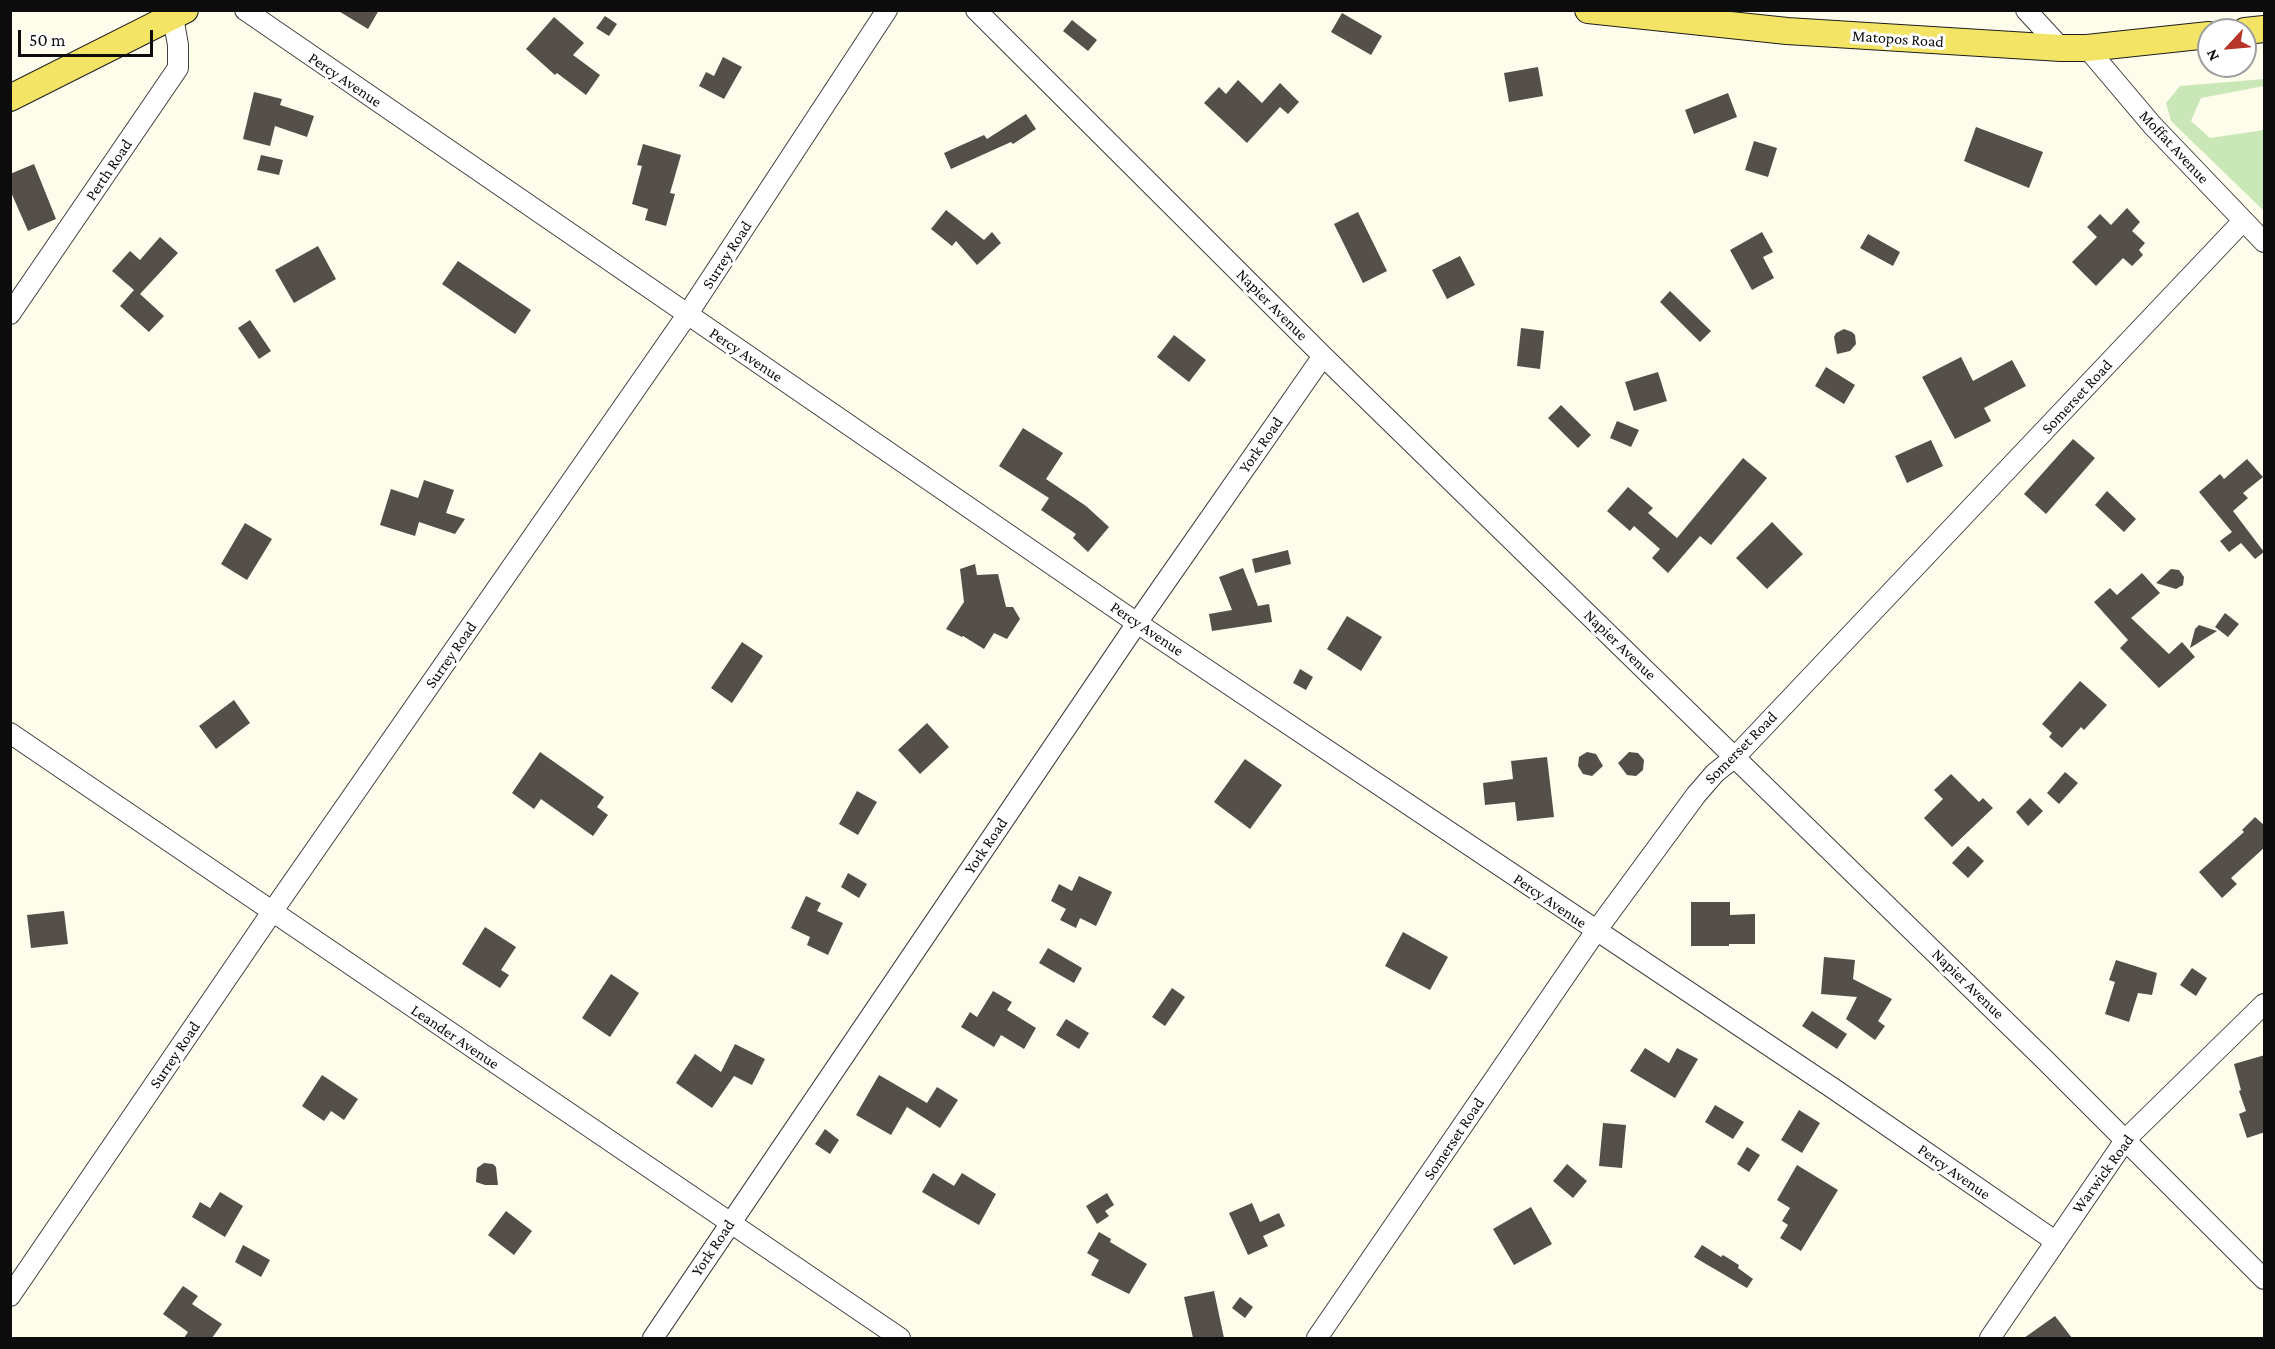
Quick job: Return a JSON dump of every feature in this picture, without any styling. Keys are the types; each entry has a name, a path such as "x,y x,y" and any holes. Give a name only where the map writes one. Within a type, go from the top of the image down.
{"main road":[{"name":"Matopos Road","path":"1587,10 1787,31 2061,48 2086,48 2197,36"},
{"path":"10,98 179,14"}],"street":[{"name":"Percy Avenue","path":"244,10 1137,623 1834,1089 2055,1240"},
{"name":"Surrey Road","path":"10,1296 272,912 687,315 887,10"},
{"name":"Napier Avenue","path":"976,10 1323,356 2126,1139 2265,1279"},
{"path":"2026,10 2061,48"},
{"name":"Perth Road","path":"10,314 178,68 179,14"},
{"name":"Moffat Avenue","path":"2086,48 2153,126 2265,242"},
{"name":"Somerset Road","path":"1317,1338 1596,932 1696,795 1715,773 1735,757 2243,221"},
{"name":"York Road","path":"653,1338 1137,623 1323,356"},
{"name":"Leander Avenue","path":"10,733 729,1224 900,1338"},
{"name":"Warwick Road","path":"1989,1338 2126,1139 2265,1004"}],"green space":[{"path":"2264,79 2264,86 2201,98 2191,121 2210,138 2264,130 2264,211 2171,121 2166,103 2180,86"}],"building":[{"path":"337,10 379,10 368,29"},
{"path":"1342,13 1382,36 1371,55 1331,32"},
{"path":"605,16 617,24 609,36 596,28"},
{"path":"554,17 584,43 573,55 600,75 586,95 557,73 555,75 526,49"},
{"path":"1072,20 1097,40 1088,51 1063,31"},
{"path":"723,57 742,67 724,99 699,86 706,72 714,76"},
{"path":"1538,67 1543,96 1509,102 1504,73"},
{"path":"1238,80 1262,103 1280,83 1299,102 1288,114 1280,107 1247,143 1204,103 1219,87 1226,94"},
{"path":"254,92 282,99 280,105 314,116 307,137 275,126 270,146 243,139"},
{"path":"1728,93 1737,117 1694,134 1685,110"},
{"path":"1026,114 1036,129 1013,144 1011,142 951,169 944,153 984,135 987,139"},
{"path":"1976,127 2043,152 2029,188 1964,161"},
{"path":"1754,141 1777,148 1768,177 1745,170"},
{"path":"643,144 681,155 670,193 675,194 666,226 645,220 648,209 632,204 642,166 637,165"},
{"path":"261,155 283,160 279,175 257,170"},
{"path":"34,164 56,219 28,231 10,190 10,174"},
{"path":"2127,208 2140,222 2132,231 2145,243 2139,250 2143,255 2132,266 2123,258 2096,286 2072,262 2097,237 2087,227 2100,214 2111,225"},
{"path":"946,210 984,240 992,232 1001,243 977,265 956,241 952,246 931,229"},
{"path":"1358,212 1387,271 1363,283 1334,224"},
{"path":"1762,232 1773,252 1763,257 1774,278 1752,290 1730,250"},
{"path":"1868,234 1900,252 1893,266 1860,248"},
{"path":"160,237 178,253 140,294 164,316 149,332 120,306 134,290 112,271 130,251 140,260"},
{"path":"318,246 336,279 294,303 275,270"},
{"path":"1460,256 1475,285 1447,299 1432,270"},
{"path":"458,261 531,310 515,334 442,284"},
{"path":"1670,291 1711,331 1700,342 1660,302"},
{"path":"250,320 271,351 259,359 238,328"},
{"path":"1521,328 1544,331 1540,369 1517,366"},
{"path":"1844,329 1855,335 1856,344 1850,351 1837,354 1834,337 1836,333"},
{"path":"1174,335 1206,360 1189,382 1157,357"},
{"path":"1961,357 1973,381 2012,360 2026,386 1984,408 1991,421 1955,439 1922,377"},
{"path":"1826,367 1855,385 1844,404 1815,386"},
{"path":"1658,372 1667,401 1634,411 1625,382"},
{"path":"1561,405 1591,435 1578,448 1548,418"},
{"path":"1617,421 1639,430 1631,447 1610,438"},
{"path":"1023,428 1063,453 1046,479 1086,506 1109,527 1088,552 1073,538 1076,534 1041,510 1049,498 999,466"},
{"path":"2073,439 2095,458 2046,514 2024,494"},
{"path":"1931,440 1943,466 1907,483 1895,456"},
{"path":"1743,458 1767,478 1711,545 1700,536 1668,573 1652,558 1660,549 1634,526 1630,531 1607,511 1628,487 1653,508 1648,513 1677,538"},
{"path":"2247,459 2263,477 2243,493 2248,498 2233,511 2264,552 2255,559 2241,543 2229,552 2220,541 2232,532 2199,492 2220,474 2224,479"},
{"path":"424,480 454,490 446,513 465,519 455,534 419,522 415,536 380,525 391,489 418,498"},
{"path":"2107,491 2136,519 2124,532 2095,505"},
{"path":"1772,522 1803,554 1767,589 1736,558"},
{"path":"245,523 272,539 247,580 221,564"},
{"path":"1288,550 1291,564 1255,573 1252,559"},
{"path":"975,564 977,575 998,574 1006,607 1013,607 1020,619 1007,639 994,633 984,649 946,629 964,602 960,569"},
{"path":"1243,568 1258,606 1269,604 1272,622 1212,631 1209,614 1232,610 1219,577"},
{"path":"2171,569 2179,570 2184,577 2183,585 2176,589 2156,583"},
{"path":"2142,573 2160,593 2131,618 2169,654 2182,642 2195,657 2159,688 2120,648 2128,640 2094,602 2110,588 2117,595"},
{"path":"2225,613 2239,624 2228,637 2215,627"},
{"path":"1347,616 1382,637 1361,671 1327,649"},
{"path":"2199,625 2217,631 2190,648 2195,629"},
{"path":"742,642 763,656 732,703 711,688"},
{"path":"1300,669 1313,677 1306,690 1293,683"},
{"path":"2080,681 2107,705 2084,730 2081,727 2062,748 2049,737 2052,733 2042,724"},
{"path":"234,700 250,723 216,749 199,726"},
{"path":"927,723 949,747 920,774 898,750"},
{"path":"540,752 604,797 597,807 608,815 593,836 541,799 534,809 512,793"},
{"path":"1587,752 1596,754 1603,766 1592,776 1583,774 1578,766 1579,757"},
{"path":"1629,752 1638,753 1644,760 1643,770 1636,776 1627,775 1618,763"},
{"path":"1547,757 1554,817 1517,821 1515,802 1485,805 1483,783 1513,779 1511,761"},
{"path":"1245,759 1282,785 1250,829 1214,802"},
{"path":"2065,772 2078,783 2059,804 2047,793"},
{"path":"1951,774 1979,802 1983,798 1993,808 1952,847 1924,818 1943,799 1934,790"},
{"path":"857,791 877,802 858,835 839,824"},
{"path":"2030,798 2043,811 2028,826 2016,812"},
{"path":"2255,817 2265,826 2265,847 2231,878 2237,884 2222,898 2199,872 2244,832 2242,830"},
{"path":"1968,846 1984,861 1968,878 1952,863"},
{"path":"848,873 867,884 859,898 841,887"},
{"path":"1079,876 1112,892 1096,926 1080,918 1076,928 1060,920 1066,909 1051,901 1059,884 1072,891"},
{"path":"806,896 821,903 817,911 843,923 828,955 807,945 810,937 791,928"},
{"path":"1691,902 1730,902 1730,915 1755,914 1755,944 1691,946"},
{"path":"64,911 68,944 31,948 27,915"},
{"path":"485,927 516,947 501,970 509,975 500,988 462,964"},
{"path":"1403,932 1448,957 1430,990 1385,966"},
{"path":"1048,948 1082,968 1074,983 1039,963"},
{"path":"1824,957 1855,960 1853,979 1892,999 1878,1021 1885,1026 1875,1040 1846,1019 1857,997 1821,994"},
{"path":"2116,960 2157,973 2152,995 2138,993 2129,1022 2105,1014 2115,982 2109,980"},
{"path":"2192,968 2207,978 2196,996 2180,985"},
{"path":"611,974 639,993 610,1037 582,1018"},
{"path":"1172,988 1185,997 1165,1026 1152,1017"},
{"path":"993,991 1012,1002 1007,1010 1036,1028 1024,1049 1001,1035 994,1047 961,1027 970,1012 977,1017"},
{"path":"1812,1011 1847,1034 1837,1049 1802,1026"},
{"path":"1066,1019 1089,1033 1079,1049 1056,1035"},
{"path":"735,1044 765,1059 752,1085 734,1076 712,1108 676,1083 695,1054 721,1072"},
{"path":"1645,1048 1669,1063 1677,1048 1698,1059 1675,1098 1630,1071"},
{"path":"2265,1055 2265,1132 2247,1138 2239,1114 2246,1111 2239,1091 2241,1090 2234,1064"},
{"path":"322,1075 358,1099 344,1120 331,1111 324,1121 302,1106"},
{"path":"879,1075 927,1103 937,1087 958,1100 940,1128 907,1107 891,1135 856,1115"},
{"path":"1715,1105 1744,1122 1733,1139 1705,1122"},
{"path":"1799,1110 1820,1123 1802,1153 1781,1140"},
{"path":"1603,1123 1626,1125 1622,1168 1599,1166"},
{"path":"825,1129 839,1140 830,1154 815,1144"},
{"path":"1747,1147 1760,1155 1749,1172 1737,1164"},
{"path":"484,1163 493,1164 496,1167 498,1185 476,1182 477,1168"},
{"path":"1567,1164 1587,1181 1573,1198 1553,1181"},
{"path":"1797,1165 1838,1190 1801,1251 1780,1238 1788,1225 1782,1221 1790,1208 1777,1200"},
{"path":"933,1173 954,1186 962,1173 996,1194 979,1225 922,1192"},
{"path":"220,1192 243,1206 225,1237 192,1217 200,1202 210,1208"},
{"path":"1107,1193 1114,1205 1105,1211 1109,1216 1097,1224 1086,1206"},
{"path":"1252,1203 1260,1222 1279,1213 1285,1226 1263,1236 1268,1246 1248,1255 1229,1213"},
{"path":"1531,1207 1552,1244 1514,1265 1493,1229"},
{"path":"506,1211 532,1231 514,1255 488,1235"},
{"path":"1099,1232 1111,1239 1110,1242 1147,1264 1129,1294 1091,1275 1099,1260 1087,1253"},
{"path":"243,1245 270,1260 261,1277 235,1262"},
{"path":"1702,1245 1739,1265 1738,1268 1753,1279 1747,1288 1694,1257"},
{"path":"183,1286 198,1296 192,1304 222,1324 212,1338 184,1338 188,1332 163,1314"},
{"path":"1214,1291 1224,1338 1193,1338 1184,1297"},
{"path":"1240,1297 1253,1307 1245,1318 1232,1308"},
{"path":"2055,1316 2072,1338 2024,1338"}]}
